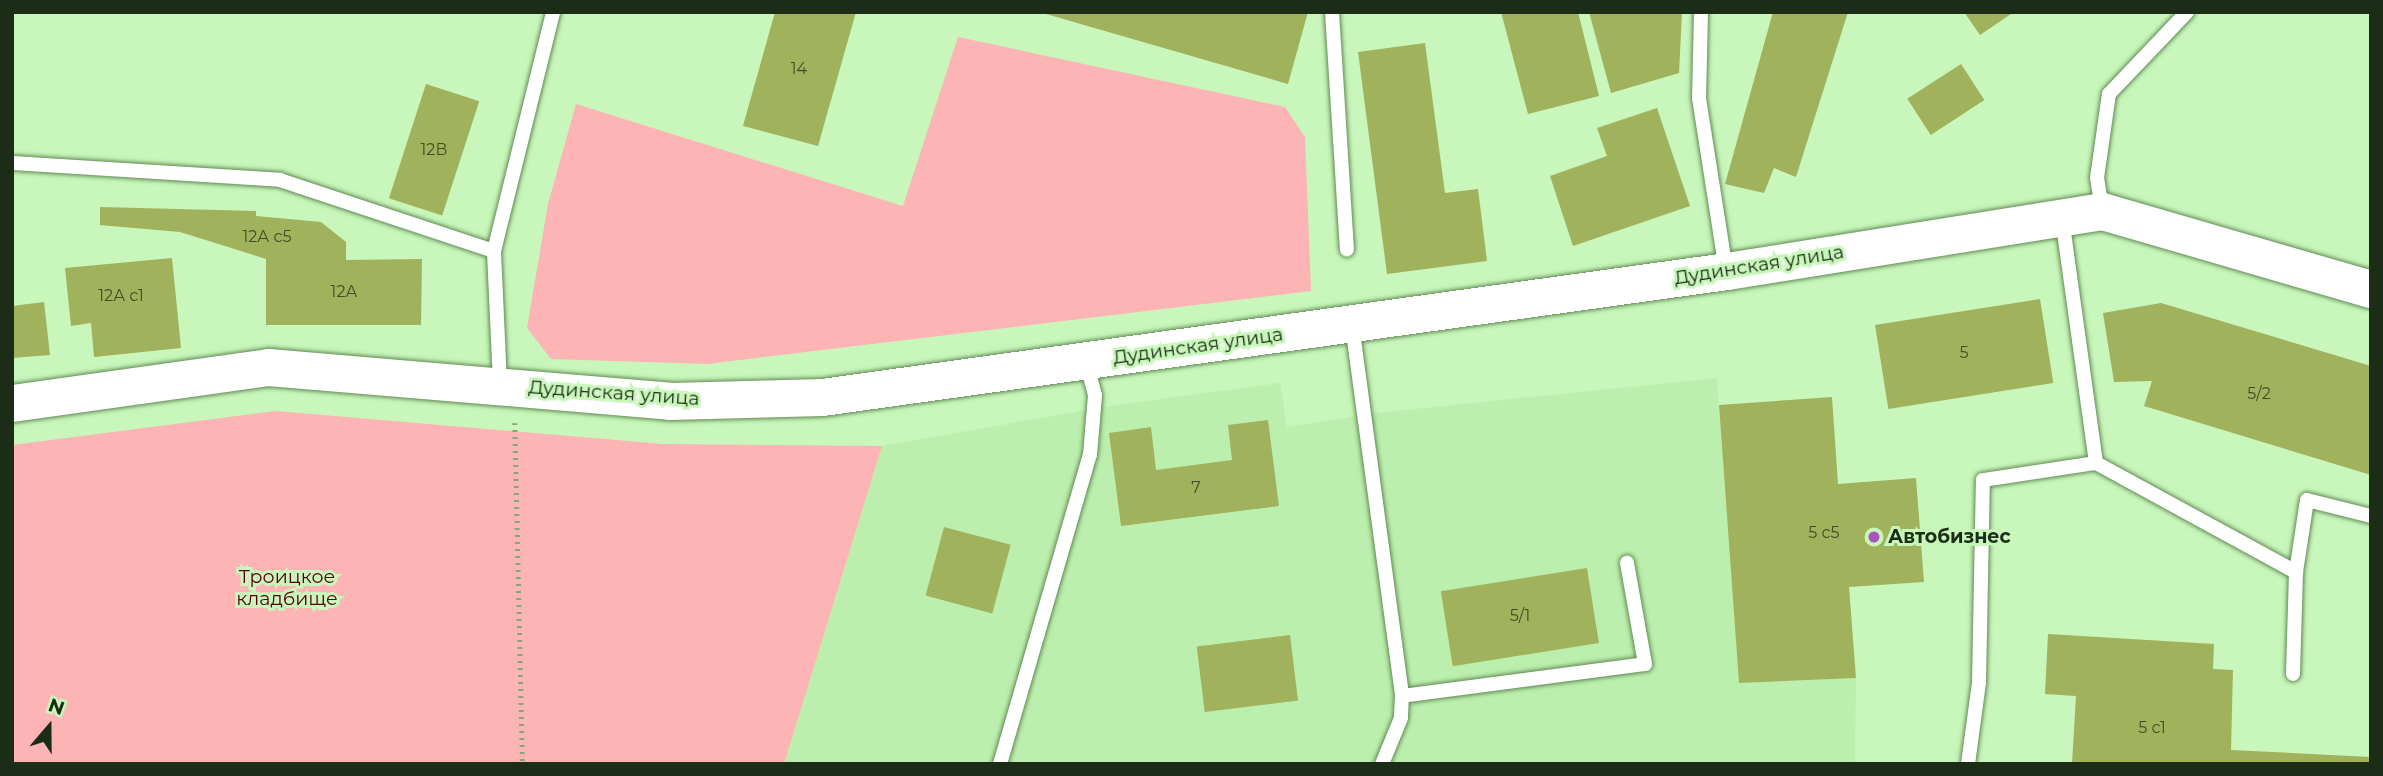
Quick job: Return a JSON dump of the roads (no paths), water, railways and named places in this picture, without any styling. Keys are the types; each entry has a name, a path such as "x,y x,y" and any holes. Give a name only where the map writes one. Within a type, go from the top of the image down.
{"street":[{"name":"Дудинская улица","path":"12,403 268,367 500,384 670,401 822,397 1727,271 2102,211 2371,289"}],"lane":[{"path":"500,384 494,251 553,12"},
{"path":"1332,12 1348,250"},
{"path":"1701,12 1699,99 1727,271"},
{"path":"2102,211 2097,178 2109,94 2187,12"},
{"path":"12,163 280,180 494,251"},
{"path":"2062,218 2096,463"},
{"path":"1353,325 1402,696 1401,718 1382,764"},
{"path":"1000,764 1090,455 1095,395 1086,361"},
{"path":"1968,764 1979,683 1983,480 2096,463 2296,572"},
{"path":"2293,674 2296,572 2307,500 2371,516"},
{"path":"1402,696 1645,664 1627,563"}],"place":[{"name":"Автобизнес","path":"1874,537"}],"park label":[{"name":"Троицкое кладбище","path":"287,588"}]}
